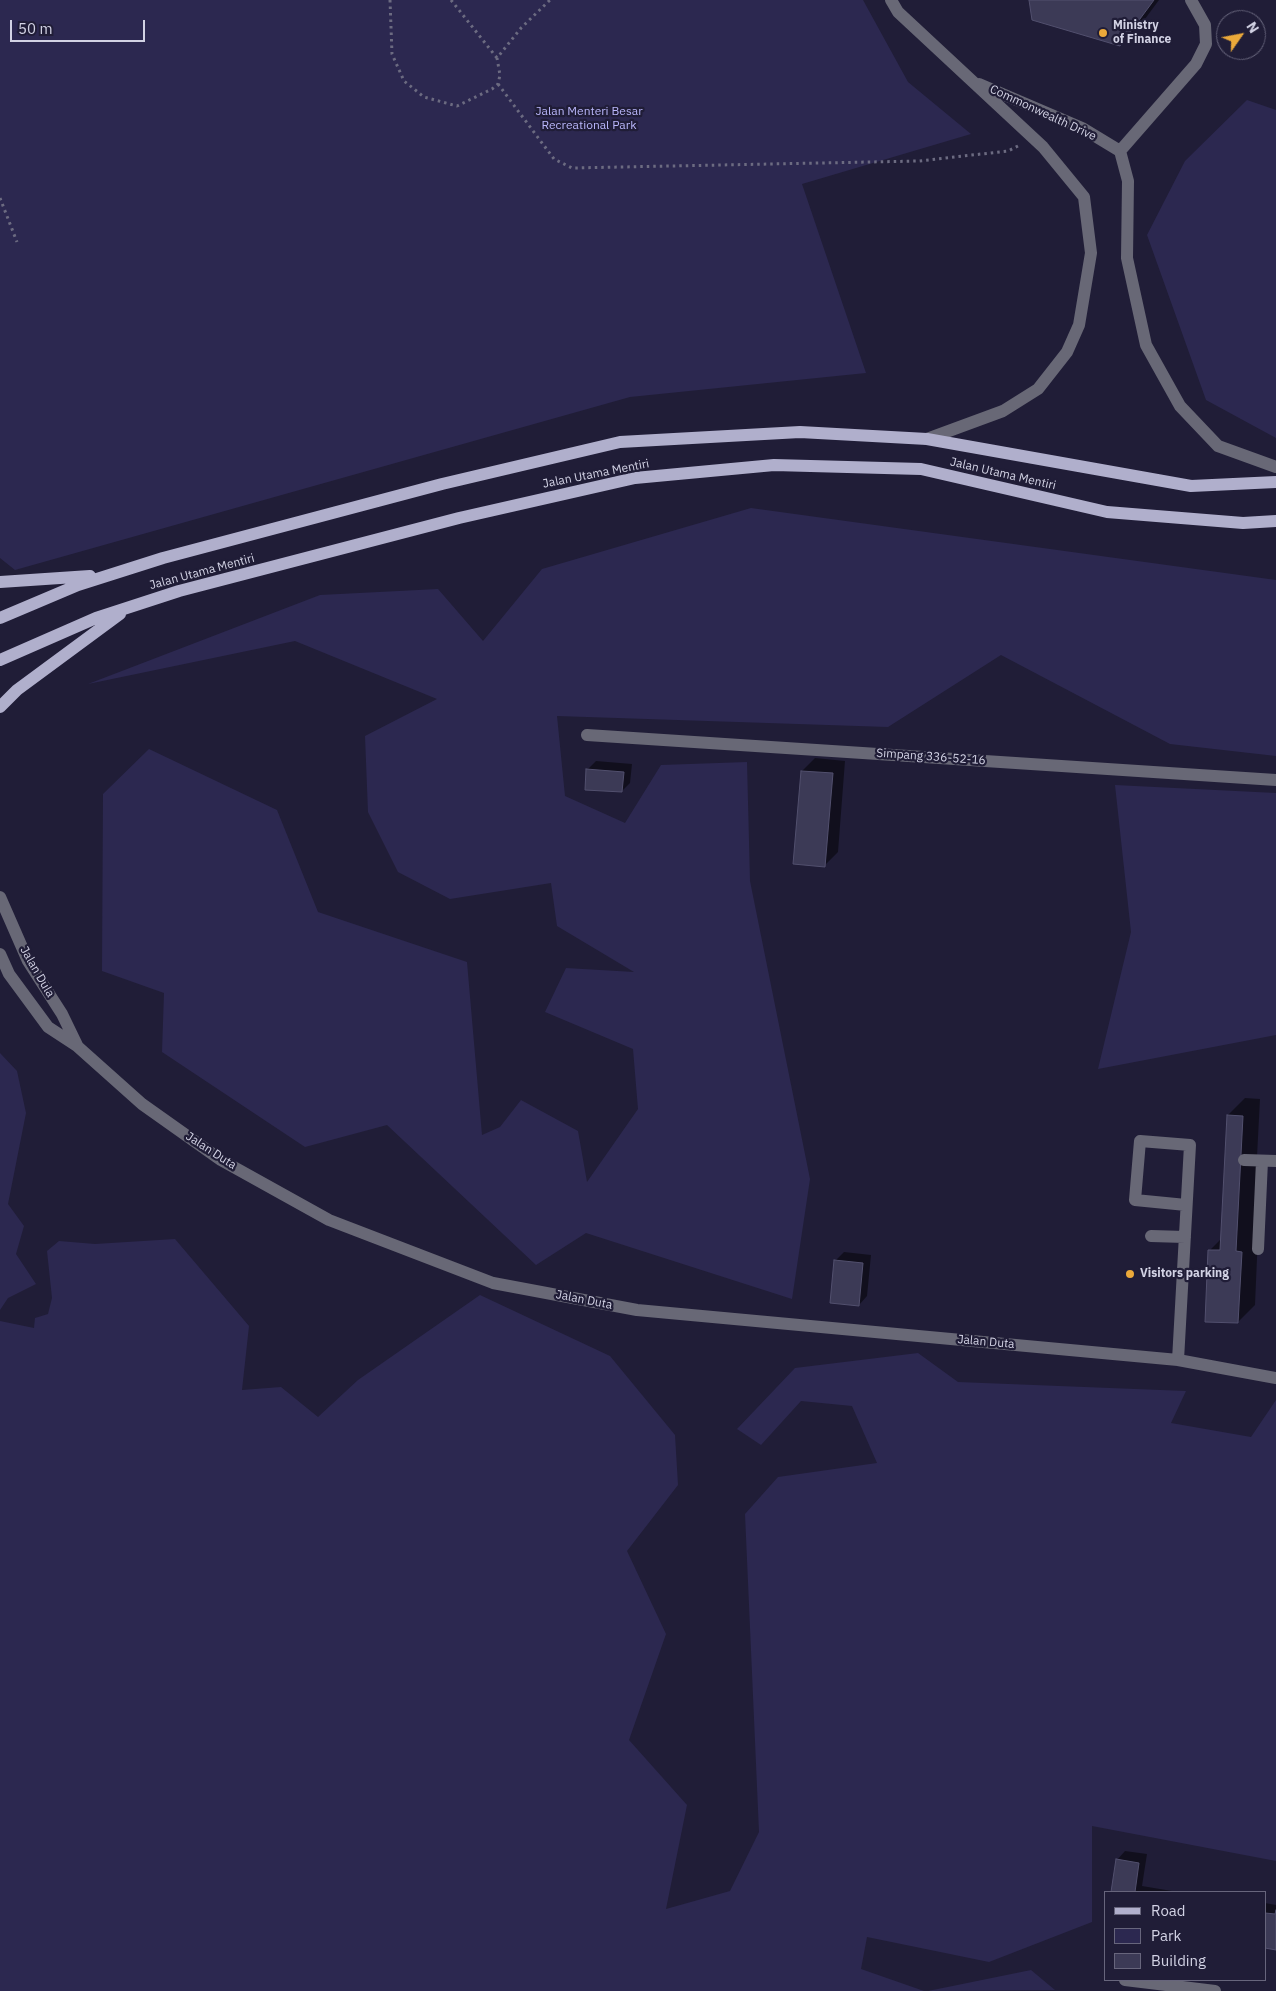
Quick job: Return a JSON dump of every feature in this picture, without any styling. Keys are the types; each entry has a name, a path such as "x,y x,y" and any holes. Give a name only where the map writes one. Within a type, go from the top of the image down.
{"main road":[{"name":"Jalan Utama Mentiri","path":"0,618 78,585 163,558 413,492 620,442 800,432 927,440 1191,486 1276,482"},
{"name":"Jalan Utama Mentiri","path":"0,660 96,618 188,588 459,518 635,478 774,465 921,468 1107,512 1242,523 1276,521"},
{"path":"0,582 113,574"},
{"path":"0,708 16,690 130,607"}],"street":[{"name":"Commonwealth Drive","path":"891,0 898,12 1034,139 1084,197 1091,253 1080,325 1067,352 1038,389 1003,411 927,440"},
{"path":"1191,0 1205,26 1206,44 1196,64 1120,150 1128,181 1127,258 1146,346 1180,406 1218,446 1276,467"},
{"name":"Commonwealth Drive","path":"970,80 1082,128 1120,150"},
{"name":"Simpang 336-52-16","path":"587,735 1276,780"},
{"name":"Jalan Dula","path":"0,897 28,960 62,1014 77,1046"},
{"name":"Jalan Duta","path":"0,954 9,974 48,1027 77,1046 142,1104 221,1160 329,1220 493,1283 637,1310 1178,1360 1276,1378"},
{"path":"1178,1360 1190,1145 1140,1141 1135,1200 1186,1205"},
{"path":"1244,1160 1276,1161"},
{"path":"1258,1249 1262,1161"},
{"path":"1151,1236 1185,1237"},
{"path":"1133,1981 1215,1991"}],"path":[{"path":"390,0 392,54 404,81 424,96 457,106 492,89 498,84 500,75 497,58 451,0"},
{"path":"497,58 521,28 550,0"},
{"path":"498,84 554,159 572,168 919,161 1008,151 1034,139"},
{"path":"0,198 17,242"}],"green space":[{"name":"Jalan Menteri Besar Recreational Park","path":"0,0 863,0 908,82 971,134 802,184 866,373 630,397 15,570 0,558"},
{"path":"1247,100 1276,110 1276,438 1206,400 1147,235 1185,161"},
{"path":"751,508 1276,580 1276,756 1170,744 1001,655 888,727 557,716 565,796 625,823 661,765 747,762 750,881 810,1179 792,1299 586,1233 536,1265 387,1125 305,1147 162,1052 164,993 102,971 103,794 149,749 277,810 318,912 467,962 482,1135 500,1127 521,1100 578,1131 587,1182 638,1109 633,1049 545,1012 566,968 634,972 557,926 551,883 450,899 398,872 368,812 365,736 437,699 295,641 88,684 320,595 438,589 483,641 542,569"},
{"path":"1115,785 1276,793 1276,1035 1098,1069 1131,932"},
{"path":"0,1053 17,1071 26,1113 8,1204 24,1226 16,1254 36,1284 8,1298 0,1310"},
{"path":"175,1239 249,1326 242,1390 281,1387 318,1417 358,1380 480,1295 610,1356 675,1435 678,1485 627,1551 666,1634 629,1740 687,1805 666,1909 730,1891 759,1832 745,1514 778,1477 877,1463 852,1406 801,1401 761,1445 737,1429 795,1368 918,1353 958,1382 1186,1391 1171,1423 1251,1437 1276,1400 1276,1861 1092,1826 1092,1922 989,1962 867,1937 861,1969 924,1991 0,1991 0,1321 34,1328 35,1318 48,1314 52,1298 47,1251 59,1241 95,1244"},
{"path":"1031,1970 1055,1990 928,1991"}],"building":[{"name":"Ministry of Finance","path":"1029,0 1154,0 1120,46 1032,20"},
{"path":"586,769 624,772 622,792 585,790"},
{"path":"801,771 833,773 825,867 793,864"},
{"path":"1227,1115 1243,1116 1236,1251 1242,1252 1238,1323 1205,1322 1208,1250 1220,1250"},
{"path":"834,1260 863,1263 859,1306 830,1303"},
{"path":"1116,1859 1139,1863 1135,1891 1111,1891"},
{"path":"1276,1910 1276,1950 1266,1948 1266,1913 1275,1914"}],"place":[{"name":"Ministry of Finance","path":"1103,33"},
{"name":"Visitors parking","path":"1130,1274"}]}
